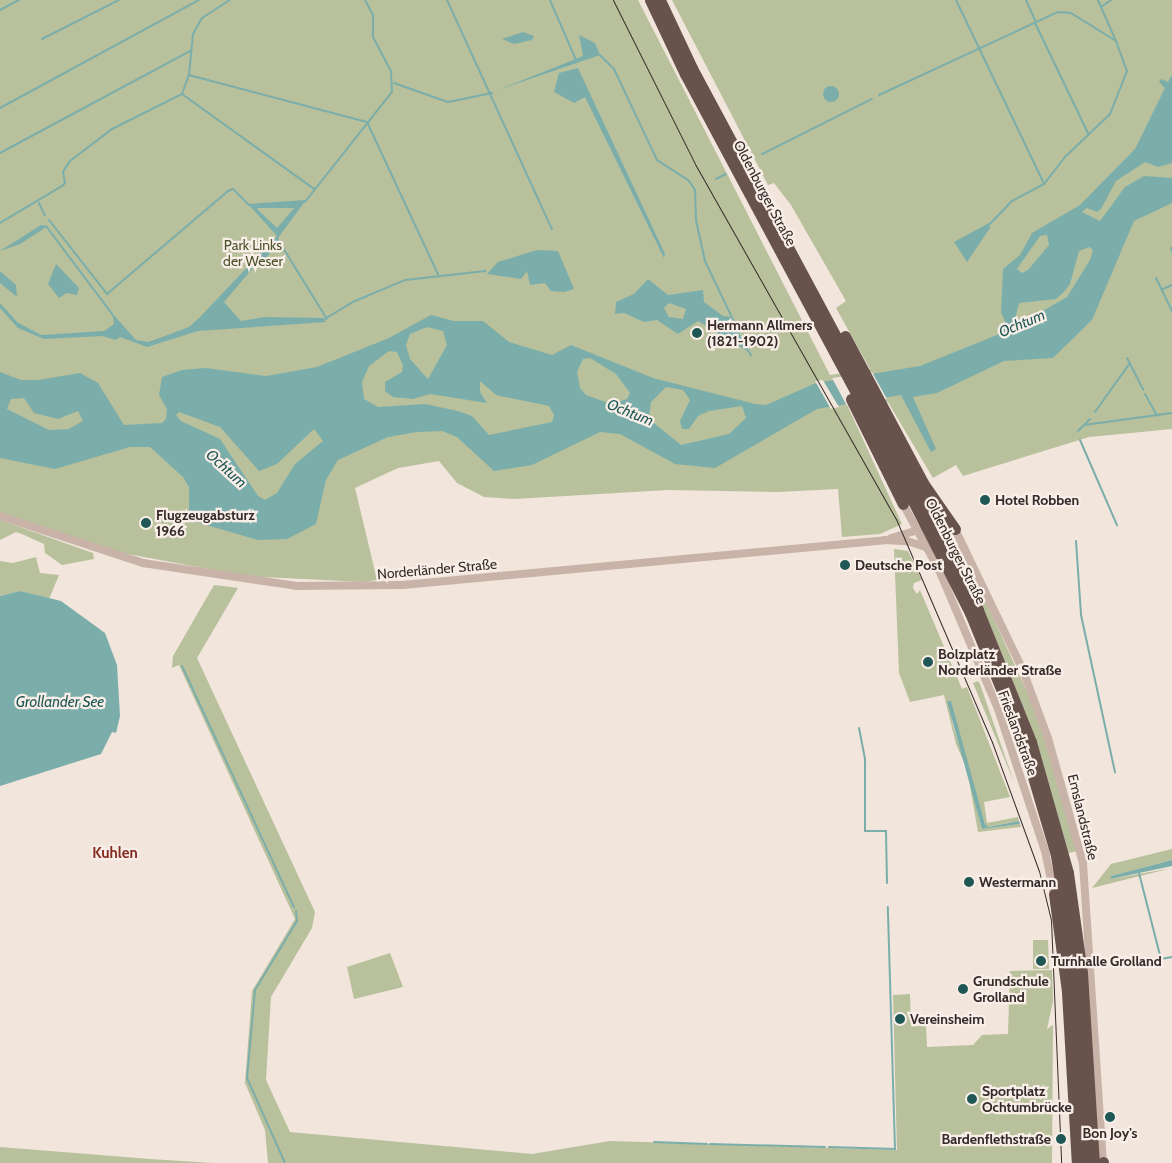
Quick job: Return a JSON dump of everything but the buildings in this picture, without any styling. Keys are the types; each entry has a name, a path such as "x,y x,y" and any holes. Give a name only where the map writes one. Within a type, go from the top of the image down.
{"highway":[{"name":"Oldenburger Straße","path":"650,0 685,74 815,306 894,454 970,613 1016,726 1056,855 1078,974 1100,1163"},
{"name":"Oldenburger Straße","path":"660,0 815,306"},
{"path":"815,306 814,326 851,372 868,404 955,529"},
{"path":"868,404 903,504"},
{"path":"1054,894 1067,992 1077,1163"},
{"name":"Oldenburger Straße","path":"1078,974 1085,1163"}],"street":[{"name":"Frieslandstraße","path":"903,504 928,549 998,709 1045,851 1054,894"},
{"path":"903,504 908,519 906,534"},
{"name":"Norderländer Straße","path":"0,516 99,551 158,566 275,584 342,587 432,583 885,540 907,541 948,554 964,547"},
{"name":"Norderländer Straße","path":"885,540 939,524 955,529"},
{"name":"Emslandstraße","path":"955,529 1035,702 1079,843 1100,1163"}],"green space":[{"name":"Park Links der Weser","path":"0,0 638,0 830,375 870,369 836,308 846,301 791,205 774,183 768,185 672,0 1172,0 1172,429 1089,437 963,476 956,465 933,478 888,402 848,407 902,524 880,534 842,537 838,489 778,492 668,490 514,499 484,497 457,483 439,461 398,468 355,488 377,580 363,582 246,576 101,549 0,513"},
{"path":"0,520 93,553 94,559 62,565 45,553 44,544 24,535 16,532 0,540"},
{"path":"894,549 908,551 922,580 914,583 913,588 917,594 920,590 962,689 967,687 1010,797 984,802 987,823 1018,817 1019,821 987,827 985,824 949,700 953,725 969,775 982,829 1020,824 1021,827 978,832 967,769 956,744 944,695 910,702 899,673"},
{"path":"36,557 40,573 59,575 49,599 20,591 0,596 0,561 13,563"},
{"path":"966,558 1038,716 1078,851 1068,853 1026,714 979,598 958,559"},
{"path":"214,585 238,588 197,658 315,912 312,928 271,997 266,1080 290,1132 532,1154 610,1141 897,1150 893,995 910,994 911,1026 926,1026 927,1047 973,1045 982,1035 1008,1034 1010,971 1052,970 1053,1001 1047,1029 1053,1025 1052,1163 268,1163 265,1130 245,1083 252,991 295,919 179,665 172,668 173,656"},
{"path":"978,681 980,684 1014,782 973,683"},
{"path":"1172,849 1172,860 1111,876 1111,879 1172,868 1092,888 1111,864"},
{"name":"Turnhalle Grolland","path":"1033,940 1048,940 1049,969 1033,969"},
{"path":"390,953 403,987 354,999 347,967"},
{"path":"0,1147 150,1159 213,1163 0,1163"}],"water":[{"path":"523,32 534,36 532,40 514,44 502,39"},
{"path":"579,35 595,43 600,55 498,90 583,56"},
{"path":"578,68 665,254 664,258 585,97 574,103 554,92 559,73"},
{"name":"Ochtum","path":"1172,75 1172,163 1158,167 1145,162 1116,181 1101,209 1097,212 1087,208 1082,212 1100,221 1125,187 1144,176 1172,178 1172,203 1134,221 1092,320 1053,358 1004,361 937,393 913,397 936,449 931,452 901,395 817,409 715,468 675,464 620,434 600,432 532,465 494,471 457,437 442,431 417,432 388,437 338,460 326,480 316,524 287,539 258,540 196,522 189,511 189,487 183,477 150,447 130,447 55,469 0,458 0,372 21,380 38,380 80,373 98,383 124,425 162,423 166,419 167,409 159,395 162,377 182,370 206,368 266,376 317,367 389,338 431,315 454,321 483,321 509,342 552,355 571,345 653,378 755,404 766,405 816,383 920,366 997,335 1006,324 1001,312 1003,269 1020,255 1032,233 1080,205 1135,149 1165,88 1159,82 1161,79 1168,82","holes":["1047,235 1049,245 1028,270 1022,273 1017,269 1040,236","1089,247 1093,250 1090,260 1067,297 1027,320 1015,319 1019,303 1056,299 1070,284 1079,251","427,327 443,331 447,345 428,379 410,359 406,345 410,334","389,351 397,352 403,365 402,372 385,382 385,391 393,397 413,399 430,394 487,403 480,392 480,381 496,395 549,406 554,415 552,422 489,435 472,416 458,411 425,404 378,407 364,399 362,382 369,366","590,358 616,374 630,393 627,399 611,404 586,395 580,388 577,372 583,359","666,387 683,390 690,400 680,421 682,429 689,429 698,416 709,411 742,406 746,418 729,434 681,445 649,419 651,402","24,398 34,413 58,419 78,411 83,421 69,429 49,430 7,409 11,399","179,412 220,427 259,471 277,464 314,429 323,441 295,464 277,493 265,500 258,496 220,439 181,421 176,415"]},
{"path":"828,86 834,86 839,91 837,100 828,102 823,97 823,91"},
{"path":"306,200 278,238 281,243 277,241 268,256 259,261 224,302 241,321 265,317 323,318 326,322 198,331 147,347 120,337 115,340 103,336 44,339 18,328 0,308 0,303 17,322 41,335 104,331 114,324 112,313 136,340 148,342 189,327 277,236 248,204","holes":["294,208 277,228 257,209"]},
{"path":"989,223 990,228 967,262 954,242"},
{"path":"41,225 48,226 20,244 0,251"},
{"path":"537,250 558,251 574,289 564,292 551,291 545,283 530,285 527,271 521,279 487,274 498,262"},
{"path":"56,264 79,288 77,295 67,293 59,298 48,284"},
{"path":"0,271 16,285 17,297 0,283"},
{"path":"648,279 668,295 703,290 704,302 723,316 731,317 749,352 698,321 678,334 657,320 644,322 624,313 615,314 616,302 634,294","holes":["669,303 686,309 683,319 669,317 664,308"]},
{"name":"Grollander See","path":"20,591 61,601 105,633 117,665 120,716 116,733 112,732 101,754 0,786 0,596"},
{"path":"947,701 951,701 985,824 988,827 1019,821 1020,824 982,829"},
{"path":"1172,860 1172,866 1111,879 1111,876"}],"pier":[{"path":"872,372 887,399 847,406 832,378"},
{"path":"823,380 839,407 831,409 815,381"}],"waterway":[{"path":"0,10 19,0"},
{"path":"42,39 119,0"},
{"path":"0,108 199,0"},
{"path":"0,223 62,186 65,183 63,172 70,161 112,129 182,94 189,75 193,34 202,18 230,0"},
{"path":"305,202 392,92 391,71 373,37 373,15 365,0"},
{"path":"447,0 552,229"},
{"path":"550,0 576,60"},
{"path":"956,0 1044,184"},
{"path":"1026,0 1036,22"},
{"path":"1098,0 1115,39"},
{"path":"1101,7 1111,0"},
{"path":"879,95 1058,12 1071,13 1116,41 1127,71 1110,114 1065,157 1044,184 1012,201 990,224"},
{"path":"1035,23 1089,135"},
{"path":"0,153 190,51"},
{"path":"600,55 614,69 657,160 689,181 695,190 696,220 705,261 735,324"},
{"path":"189,75 367,122 438,274"},
{"path":"394,83 448,102 492,93"},
{"path":"182,94 314,189"},
{"path":"762,154 872,99"},
{"path":"716,179 726,174"},
{"path":"49,220 107,294 228,191 233,189 249,205"},
{"path":"39,203 45,216"},
{"path":"46,226 112,314"},
{"path":"280,243 327,319"},
{"path":"323,320 355,301 405,280 486,271"},
{"path":"1156,278 1172,311"},
{"path":"1163,289 1172,285"},
{"path":"745,344 751,356"},
{"path":"1127,358 1143,390"},
{"path":"1095,412 1130,363"},
{"path":"1145,394 1157,416"},
{"path":"1084,425 1172,413"},
{"path":"1078,431 1090,419"},
{"path":"1080,440 1117,525"},
{"path":"1076,541 1081,615 1115,772"},
{"path":"182,666 294,907"},
{"path":"859,728 865,760 865,831 886,831 887,883"},
{"path":"1139,873 1161,959 1172,957"},
{"path":"829,1147 895,1149 888,907"},
{"path":"285,1163 247,1078 255,990 297,921 296,911"},
{"path":"654,1142 707,1144"},
{"path":"710,1144 825,1147"}],"tram line":[{"path":"613,0 695,164 896,519 992,742 1039,871 1051,920 1061,1163"}],"place":[{"name":"Hermann Allmers (1821-1902)","path":"697,333"},
{"name":"Hotel Robben","path":"985,500"},
{"name":"Flugzeugabsturz 1966","path":"146,523"},
{"name":"Deutsche Post","path":"845,565"},
{"name":"Bolzplatz Norderländer Straße","path":"928,662"},
{"name":"Westermann","path":"969,882"},
{"name":"Turnhalle Grolland","path":"1041,961"},
{"name":"Grundschule Grolland","path":"963,989"},
{"name":"Vereinsheim","path":"900,1019"},
{"name":"Sportplatz Ochtumbrücke","path":"972,1099"},
{"name":"Bon Joy's","path":"1110,1117"},
{"name":"Bardenflethstraße","path":"1061,1139"}],"district":[{"name":"Kuhlen","path":"115,854"}]}
